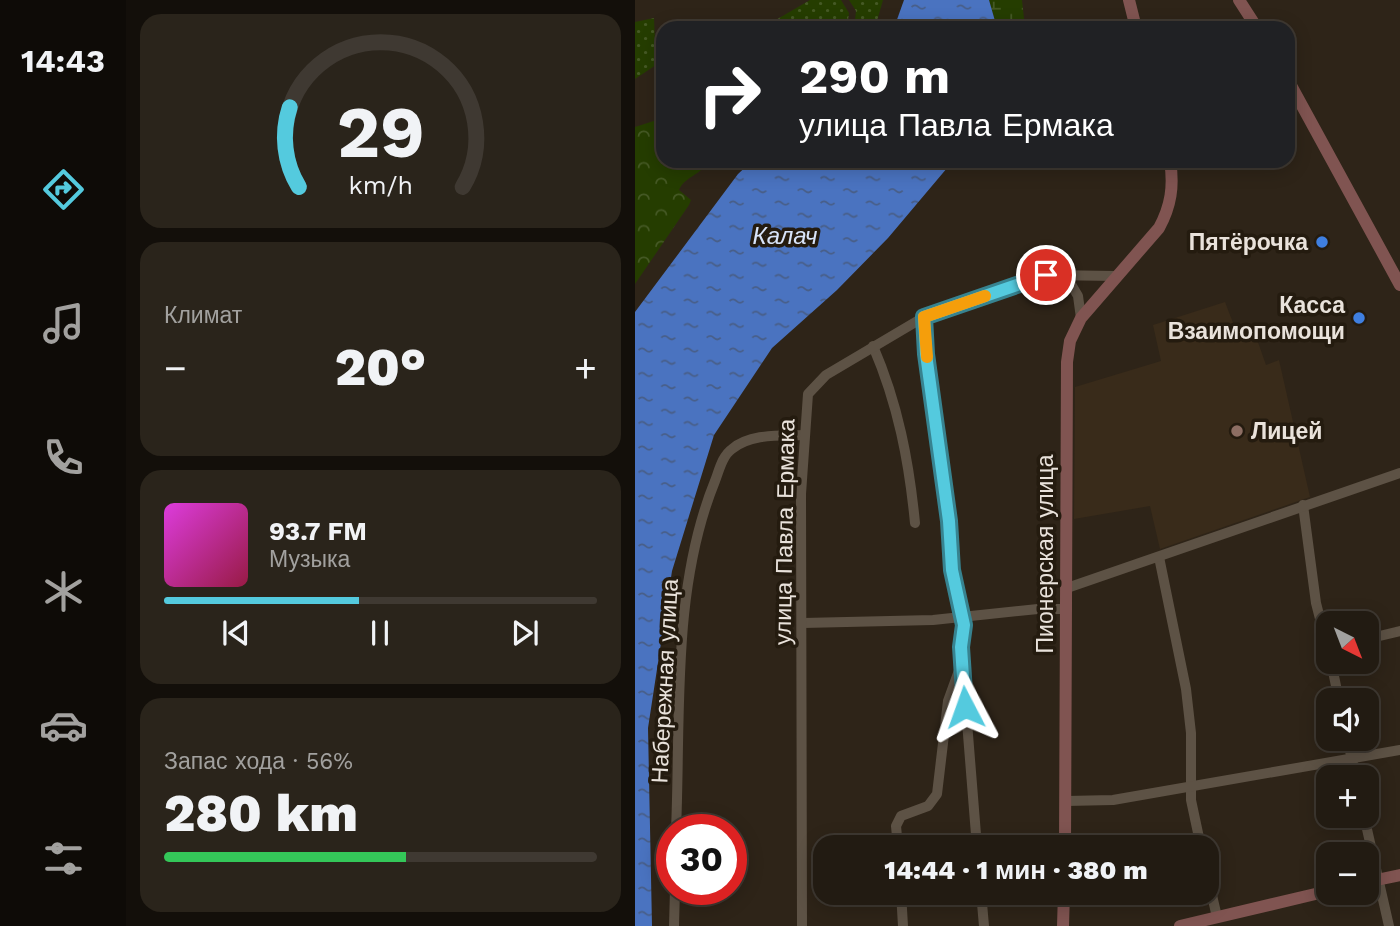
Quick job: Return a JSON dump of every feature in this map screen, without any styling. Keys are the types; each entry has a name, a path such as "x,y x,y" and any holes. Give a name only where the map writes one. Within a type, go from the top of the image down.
{"street":[{"path":"1129,0 1134,21"},
{"path":"1239,0 1252,21"},
{"path":"1295,92 1400,285"},
{"name":"Пионерская улица","path":"1065,835 1066,377 1070,341 1081,318 1159,228 1168,212 1172,194 1170,168"},
{"path":"1065,274 1078,296 1081,318"},
{"name":"улица Павла Ермака","path":"802,926 804,435 806,403 815,384 924,317 1029,280 1065,274 1116,276"},
{"path":"924,317 926,354 949,521 952,570 962,616 962,664 976,835"},
{"path":"873,346 886,376 909,456 916,523"},
{"name":"Набережная улица","path":"677,814 683,641 689,579 709,494 725,455 732,448 761,438 804,435"},
{"path":"1067,588 1400,473"},
{"path":"1303,505 1318,611"},
{"path":"1159,557 1186,690 1191,733 1193,814 1198,835"},
{"path":"803,623 933,620 1067,609"},
{"path":"1379,636 1400,631"},
{"path":"897,835 896,826 901,816 928,806 937,794 948,701 962,664"},
{"path":"1066,802 1113,800 1400,750"},
{"path":"1350,751 1353,765"},
{"path":"1379,880 1400,875"},
{"path":"1180,926 1316,894"},
{"path":"1379,900 1389,926"},
{"path":"674,926 675,905"},
{"path":"902,905 903,926"},
{"path":"982,905 984,926"},
{"path":"1063,926 1064,905"},
{"path":"1214,905 1217,917"}],"shaded area":[{"path":"1225,302 1237,333 1253,328 1266,365 1279,360 1310,497 1160,549 1150,506 1074,519 1075,387 1161,361 1153,325"}],"green space":[{"path":"810,0 841,0 849,13 848,21 774,21"},
{"path":"849,0 883,0 877,21 855,21 856,11"},
{"path":"989,0 1022,0 1024,21 995,21"},
{"path":"654,18 656,65 635,79 635,22"},
{"path":"656,120 656,168 703,168 679,190 691,200 689,205 635,284 635,127"}],"water":[{"path":"904,0 989,0 995,21 896,21"},
{"name":"Калач","path":"744,168 947,168 888,238 837,290 772,348 714,435 672,571 648,728 652,926 635,926 635,312"}],"slow traffic":[{"path":"927,357 924,317 985,296"}],"place":[{"name":"Пятёрочка","path":"1322,242"},
{"name":"Касса Взаимопомощи","path":"1359,318"},
{"name":"Лицей","path":"1237,431"}],"route":[{"path":"965,707 961,647 964,625 952,570 949,521 926,354 924,317 1046,275"}]}
